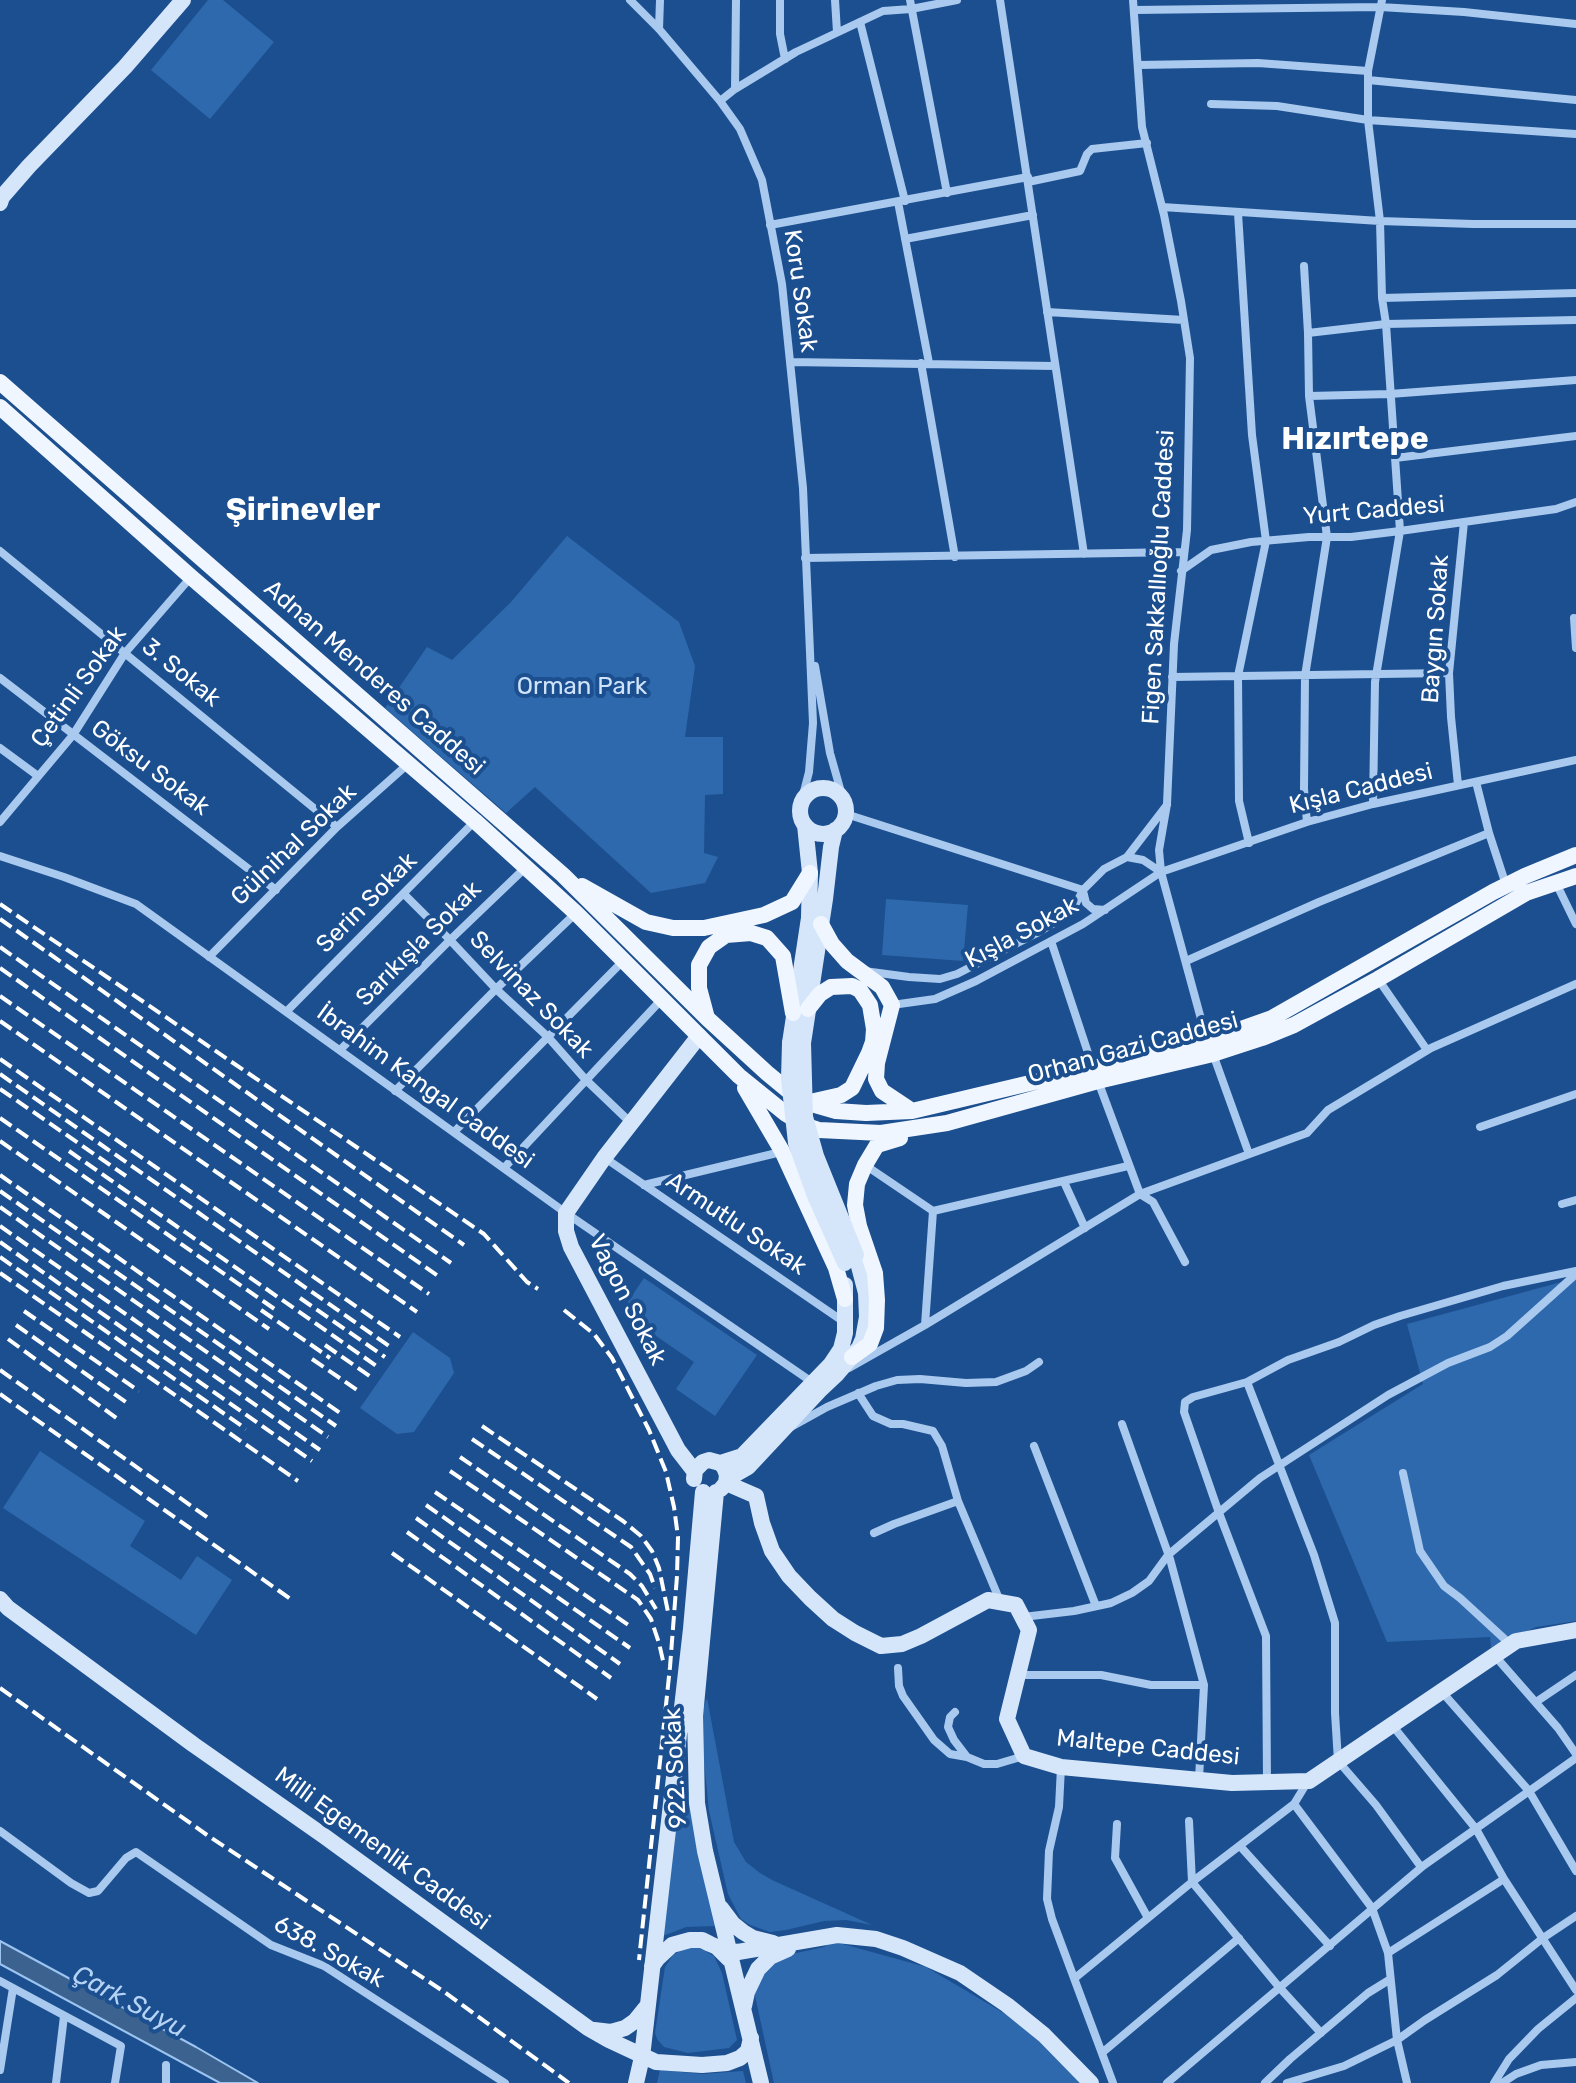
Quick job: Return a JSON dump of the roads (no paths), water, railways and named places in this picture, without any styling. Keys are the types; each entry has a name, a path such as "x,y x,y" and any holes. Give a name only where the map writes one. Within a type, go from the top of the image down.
{"main road":[{"path":"1,199 125,67 183,0"},
{"name":"Adnan Menderes Caddesi","path":"0,382 563,875 708,1019"},
{"name":"Adnan Menderes Caddesi","path":"0,407 191,577 475,821 576,913 699,1036"},
{"path":"718,1482 748,1467 836,1375 863,1339 867,1317 866,1293 850,1259 805,1117 796,1043 809,918 810,873 805,825 800,811 801,803 810,791 824,788 838,793 844,807 843,821 835,830 831,847 821,924 800,1011"},
{"path":"805,825 818,833 835,830"},
{"name":"Orhan Gazi Caddesi","path":"1210,1047 1272,1018 1506,885 1576,855"},
{"path":"563,875 646,922 673,928 704,928 764,915 792,902 810,873"},
{"name":"Orhan Gazi Caddesi","path":"708,1019 767,1073 808,1103 836,1111 912,1111 1262,1038 1294,1025 1378,979 1526,893 1576,876"},
{"path":"821,924 832,944 847,961 882,987 892,1005 877,1063 876,1079 882,1091 912,1111"},
{"path":"708,1019 699,988 699,965 709,947 726,935 751,933 767,938 783,956 800,1011"},
{"path":"800,1011 831,987 852,986 866,996 874,1029 869,1053 852,1088 841,1095 808,1103"},
{"name":"Orhan Gazi Caddesi","path":"699,1036 739,1076 786,1114 819,1130 881,1133 947,1123 1095,1075"},
{"name":"Vagon Sokak","path":"699,1036 604,1158 566,1213 566,1231 571,1247 678,1450 695,1472 696,1485 718,1482"},
{"path":"739,1076 782,1151 836,1268 845,1299"},
{"path":"852,1357 870,1344 876,1328 877,1300 875,1273 855,1205 857,1184 877,1145 947,1123"},
{"path":"718,1482 831,1364 841,1349 850,1259"},
{"path":"695,1472 709,1460 718,1482 756,1496"},
{"path":"748,1467 772,1551 789,1576 833,1619 855,1633 881,1646 902,1644 988,1600 1016,1605 1022,1617"},
{"name":"922. Sokak","path":"718,1482 697,1675 695,1759 700,1825 717,1897 724,1950 734,1971 761,2083"},
{"name":"922. Sokak","path":"635,2083 642,2057 689,1644 718,1482"},
{"name":"Milli Egemenlik Caddesi","path":"0,1599 194,1745 588,2028 642,2057 677,2064 727,2063 744,2055 751,2038"},
{"name":"Maltepe Caddesi","path":"1022,1617 1029,1630 1007,1719 1024,1756 1061,1767 1232,1783 1309,1781"},
{"path":"1309,1781 1510,1644 1576,1630"},
{"path":"717,1897 725,1914 743,1932 753,1938 778,1944"},
{"path":"652,1966 677,1943 696,1940 724,1950 837,1935 876,1939 960,1973 1044,2035 1091,2083"},
{"path":"744,2010 752,1979 762,1965 780,1951 820,1938"},
{"path":"588,2028 620,2030 635,2021 648,2003"}],"street":[{"name":"Koru Sokak","path":"630,0 720,101 740,129 762,180 782,284 803,488 809,633"},
{"path":"659,29 660,0"},
{"path":"735,89 736,0"},
{"path":"780,0 780,34 785,59"},
{"path":"835,0 837,32"},
{"path":"720,101 785,59 883,11 911,4 957,0"},
{"path":"1000,0 1084,554"},
{"path":"911,4 947,193"},
{"path":"1373,804 1376,674 1400,531 1382,298 1380,221 1368,120 1368,75 1381,4"},
{"path":"1133,5 1381,4 1576,24"},
{"name":"Figen Sakkallıoğlu Caddesi","path":"1133,5 1142,127 1162,207 1190,358 1187,530 1172,677 1167,804 1159,850 1161,872 1210,1047 1249,1154"},
{"path":"860,22 901,202 955,557"},
{"path":"1138,65 1258,63 1576,100"},
{"path":"1211,104 1277,106 1368,120 1576,134"},
{"path":"770,225 1080,171 1092,149 1147,143"},
{"path":"1162,207 1380,221 1576,224"},
{"path":"1238,213 1252,435 1266,541 1238,676 1239,801 1249,843"},
{"path":"905,239 1033,215"},
{"path":"1304,266 1309,396 1327,537 1305,676 1304,789 1307,822"},
{"path":"1382,298 1576,293"},
{"path":"1047,312 1184,320"},
{"path":"1308,333 1386,324 1576,320"},
{"path":"790,362 1055,366"},
{"path":"1309,396 1390,394 1576,380"},
{"path":"1395,458 1576,436"},
{"name":"Yurt Caddesi","path":"1181,571 1211,550 1266,541 1400,531 1556,509 1576,502"},
{"name":"Baygın Sokak","path":"1458,785 1449,673 1464,522"},
{"name":"3. Sokak","path":"0,551 337,827"},
{"path":"805,558 1184,552"},
{"name":"Çetinli Sokak","path":"0,822 73,735 125,653 191,577"},
{"path":"1574,618 1576,648"},
{"path":"801,803 809,772 813,723 809,633"},
{"path":"809,633 830,753 844,807 1083,890 1086,903 1093,909 1106,910"},
{"path":"1172,677 1449,673"},
{"name":"Göksu Sokak","path":"0,678 276,890"},
{"path":"0,748 38,776"},
{"name":"Kışla Caddesi","path":"1161,872 1307,822 1373,804 1576,760"},
{"name":"Gülnihal Sokak","path":"209,957 337,827 409,763"},
{"path":"1476,782 1506,885"},
{"name":"Kışla Sokak","path":"861,970 940,979 957,974 1037,933 1071,913 1083,890 1104,869 1127,857 1167,804"},
{"name":"Serin Sokak","path":"286,1012 475,821"},
{"path":"1186,961 1319,902 1489,833"},
{"name":"İbrahim Kangal Caddesi","path":"0,856 136,904 566,1213 812,1382"},
{"path":"1127,857 1143,860 1161,872"},
{"name":"Sarıkışla Sokak","path":"340,1050 526,867"},
{"name":"Kışla Sokak","path":"892,1005 935,999 976,981 1106,910 1161,872"},
{"path":"1556,883 1576,924"},
{"name":"Selvinaz Sokak","path":"404,894 631,1123"},
{"path":"395,1091 576,913"},
{"path":"1051,941 1128,1166 1140,1194 1153,1202 1185,1262"},
{"path":"454,1132 623,961"},
{"path":"1378,979 1427,1050"},
{"path":"836,1375 925,1325 1140,1194 1307,1133 1328,1110 1427,1050 1576,984"},
{"path":"504,1168 662,999"},
{"path":"1480,1127 1576,1094"},
{"path":"644,1185 782,1151"},
{"name":"Armutlu Sokak","path":"604,1158 845,1323"},
{"path":"865,1165 933,1211 1128,1166"},
{"path":"1064,1182 1085,1228"},
{"path":"1562,1204 1576,1200"},
{"path":"925,1325 933,1211"},
{"path":"1267,1782 1266,1636 1184,1412 1185,1402 1247,1382 1288,1360 1400,1316 1503,1286 1576,1273"},
{"path":"1022,1617 1111,1603 1132,1593 1149,1581 1168,1555 1279,1464 1388,1395 1448,1363 1490,1347 1507,1336 1576,1273"},
{"path":"780,1433 827,1407 897,1380 996,1382 1026,1371 1039,1362"},
{"path":"1247,1382 1314,1555 1335,1623 1338,1761 1376,1805 1421,1867"},
{"path":"858,1393 873,1416 891,1424 933,1431 942,1446 958,1501 1001,1602"},
{"path":"1122,1424 1168,1555 1204,1685 1199,1780"},
{"path":"1034,1446 1096,1606"},
{"path":"1403,1473 1420,1551 1444,1586 1510,1644"},
{"path":"874,1533 958,1501"},
{"path":"1167,2083 1421,1867 1576,1756 1536,1702 1495,1655"},
{"path":"898,1668 903,1696 934,1740 950,1754 984,1764 997,1764 1024,1756"},
{"path":"1018,1675 1101,1675 1151,1685 1204,1685"},
{"path":"1536,1702 1576,1675"},
{"path":"1441,1691 1529,1791 1576,1871"},
{"path":"955,1712 950,1717 948,1727 967,1757"},
{"path":"1392,1724 1476,1829 1504,1879 1576,1990"},
{"path":"1061,1767 1059,1807 1049,1851 1047,1899 1113,2083"},
{"path":"1075,1978 1294,1804 1309,1781"},
{"path":"1294,1804 1372,1908 1388,1953 1397,2040 1407,2083"},
{"path":"1189,1821 1192,1882 1321,2033"},
{"path":"1117,1824 1115,1858 1148,1918"},
{"name":"638. Sokak","path":"0,1831 89,1893 98,1891 126,1858 136,1852 271,1945 324,1966 505,2083"},
{"path":"1240,1846 1330,1946"},
{"path":"1388,1953 1504,1879"},
{"path":"1287,2083 1344,2066 1397,2040 1497,1975 1576,1916"},
{"path":"1103,2052 1239,1938"},
{"path":"1265,2083 1368,1993 1389,1980"},
{"path":"0,1981 121,2046 115,2083"},
{"path":"0,2070 13,1988"},
{"path":"1494,2083 1509,2059 1538,2029 1576,1998"},
{"path":"56,2083 64,2016"},
{"path":"1502,2083 1541,2065 1576,2062"},
{"path":"166,2065 166,2083"}],"railway":[{"path":"0,904 484,1234 527,1282 538,1289"},
{"path":"0,919 464,1245"},
{"path":"0,947 451,1263"},
{"path":"0,968 441,1278"},
{"path":"0,996 429,1294"},
{"path":"0,1021 417,1312"},
{"path":"0,1059 400,1337"},
{"path":"0,1074 392,1348"},
{"path":"0,1089 126,1176"},
{"path":"0,1118 276,1310"},
{"path":"0,1141 269,1329"},
{"path":"69,1151 378,1367"},
{"path":"0,1175 343,1415"},
{"path":"0,1191 336,1426"},
{"path":"0,1207 328,1437"},
{"path":"0,1226 320,1450"},
{"path":"0,1242 312,1461"},
{"path":"0,1257 246,1429"},
{"path":"0,1273 298,1481"},
{"path":"300,1298 385,1357"},
{"path":"261,1310 330,1358"},
{"path":"564,1310 594,1334 612,1358 649,1430 666,1472 678,1537 670,1667 639,1960"},
{"path":"24,1311 139,1391"},
{"path":"16,1325 130,1405"},
{"path":"8,1339 119,1420"},
{"path":"325,1345 371,1377"},
{"path":"312,1359 360,1392"},
{"path":"0,1370 211,1520"},
{"path":"0,1394 292,1600"},
{"path":"482,1426 641,1536 659,1568 668,1612"},
{"path":"472,1439 631,1547 650,1574 655,1588"},
{"path":"460,1457 630,1574 642,1586 656,1609"},
{"path":"450,1471 638,1600 651,1619 664,1665"},
{"path":"435,1492 630,1626"},
{"path":"426,1505 630,1648"},
{"path":"416,1518 620,1664"},
{"path":"407,1532 611,1678"},
{"path":"392,1553 597,1699"},
{"path":"0,1688 207,1835 443,1991 569,2083"}],"district":[{"name":"Hızırtepe","path":"1355,440"},
{"name":"Şirinevler","path":"303,511"}],"park label":[{"name":"Orman Park","path":"582,687"}],"water label":[{"name":"Çark Suyu","path":"129,2002"}]}
